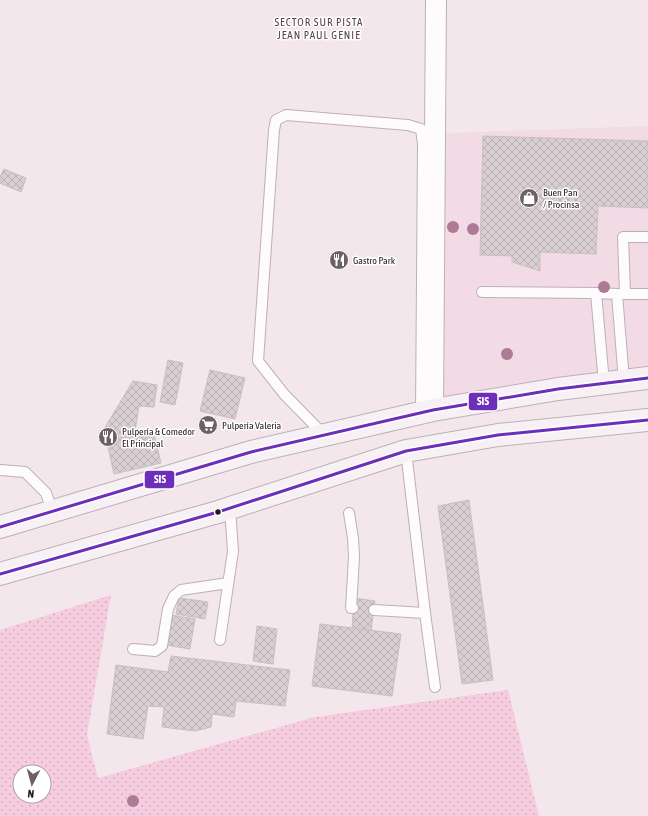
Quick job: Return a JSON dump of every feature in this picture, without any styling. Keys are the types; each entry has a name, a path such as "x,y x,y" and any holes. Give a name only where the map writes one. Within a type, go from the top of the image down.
{"main road":[{"path":"0,526 251,452 427,411 558,389 648,378"},
{"path":"0,574 230,508 406,451 498,435 648,420"}],"street":[{"path":"427,411 436,0"}],"lane":[{"path":"324,435 284,394 258,360 274,130 276,120 286,116 408,125 421,129 423,144 427,411"},
{"path":"614,382 624,237 648,237"},
{"path":"482,292 648,294"},
{"path":"596,293 614,382"},
{"path":"406,451 435,687"},
{"path":"0,470 25,472 46,493 52,510"},
{"path":"220,640 233,551 230,508"},
{"path":"348,513 353,538 354,557 350,608 353,608"},
{"path":"133,649 155,651 162,646 168,609 174,596 180,590 228,583"},
{"path":"374,610 425,613"}],"shaded area":[{"path":"648,126 648,378 439,409 434,280 446,133"},
{"path":"111,595 87,735 98,778 315,717 508,690 539,816 0,816 0,630"}],"building":[{"path":"483,136 648,141 648,208 598,206 596,254 540,252 540,271 512,262 512,256 480,255"},
{"path":"4,169 26,178 21,192 0,183 0,177"},
{"path":"168,360 183,363 175,405 160,402"},
{"path":"210,370 245,378 235,419 200,411"},
{"path":"133,381 157,385 154,407 139,406 134,438 154,434 161,463 114,474 104,429"},
{"path":"469,500 493,680 462,684 438,506"},
{"path":"179,598 208,602 205,619 176,614"},
{"path":"354,598 375,601 371,631 352,628"},
{"path":"171,615 195,619 190,649 166,645"},
{"path":"320,624 401,634 392,696 312,686"},
{"path":"257,626 277,629 273,664 253,661"},
{"path":"171,656 290,670 285,706 236,701 234,717 212,714 211,727 195,731 162,727 164,707 148,706 143,739 107,734 116,665 168,672"}],"transit line":[{"name":"SIS","path":"0,527 251,452 433,410 558,389 648,378"},
{"name":"SIS","path":"0,574 218,512 406,451 498,435 648,420"}],"place":[{"name":"Buen Pan / Procinsa","path":"529,198"},
{"name":"Gastro Park","path":"339,260"},
{"name":"Pulpería Valeria","path":"208,425"},
{"name":"Pulpería & Comedor El Principal","path":"108,437"}],"district":[{"name":"SECTOR SUR PISTA JEAN PAUL GENIE","path":"319,28"}]}
